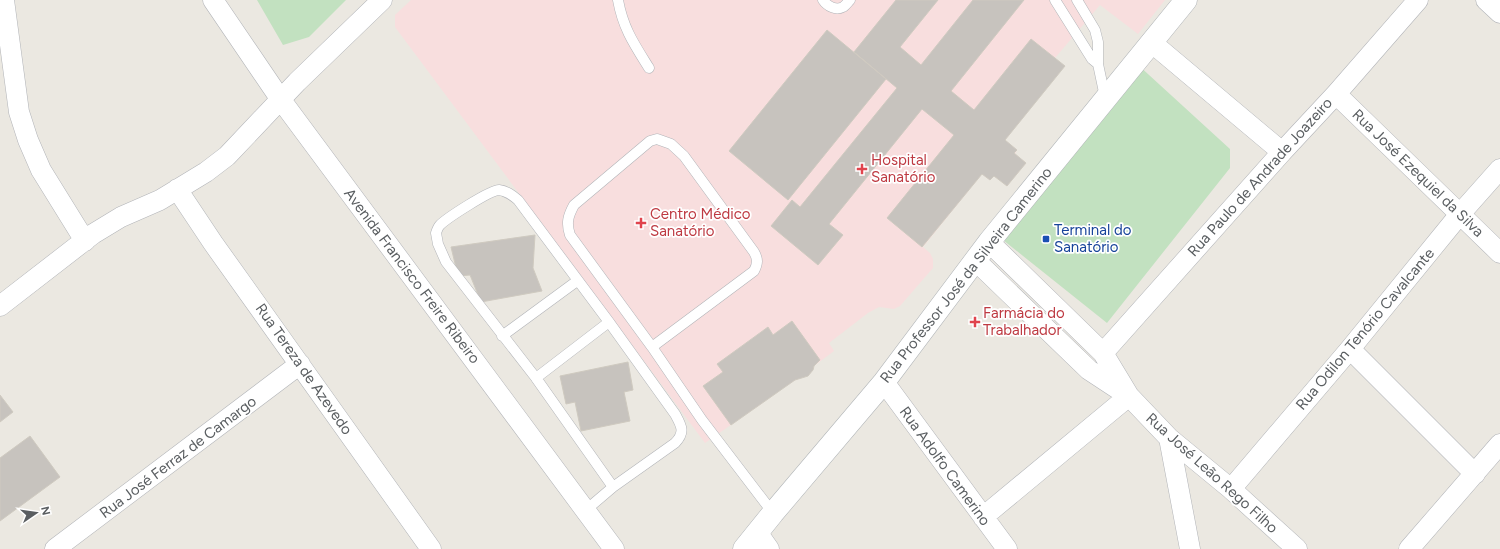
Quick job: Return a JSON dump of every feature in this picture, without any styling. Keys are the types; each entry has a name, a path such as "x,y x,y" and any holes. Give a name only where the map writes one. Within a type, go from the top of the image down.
{"street":[{"path":"4,0 19,112 28,140 41,170 85,241"},
{"name":"Avenida Francisco Freire Ribeiro","path":"213,0 281,100 614,549"},
{"path":"0,306 85,241 121,217 160,200 206,172 227,156 382,0"},
{"name":"Rua Professor José da Silveira Camerino","path":"756,544 772,513 884,382 988,242 1186,0"},
{"name":"Rua Paulo de Andrade Joazeiro","path":"1103,353 1282,152 1336,94 1418,0"},
{"path":"1486,0 1500,13"},
{"path":"1151,42 1282,152"},
{"name":"Rua José Ezequiel da Silva","path":"1336,94 1500,253"},
{"name":"Rua Odilon Tenório Cavalcante","path":"1231,489 1350,349 1460,214 1500,169"},
{"name":"Rua Tereza de Azevedo","path":"177,189 213,243 431,549"},
{"name":"Rua José Leão Rego Filho","path":"988,242 1103,353 1129,396 1169,438 1231,489 1296,549"},
{"name":"Rua José Leão Rego Filho","path":"975,260 1088,370 1129,396"},
{"path":"1350,349 1475,474"},
{"name":"Rua José Ferraz de Camargo","path":"55,549 300,364"},
{"name":"Rua Adolfo Camerino","path":"884,382 1007,549"},
{"path":"983,517 1129,396"},
{"path":"1169,438 1190,549"},
{"path":"1409,549 1500,444"}],"lane":[{"path":"618,0 621,16 629,37 649,68"},
{"path":"823,0 834,8 843,7 850,0"},
{"path":"1055,0 1092,59 1098,64"},
{"path":"1077,0 1095,30 1098,42 1098,64 1105,99"},
{"path":"652,347 754,271 757,265 757,258 754,252 684,156 671,144 656,139 650,141 574,205 568,216 567,226 570,235 652,347 702,420 772,513"},
{"path":"586,510 613,487 675,443 680,438 682,431 675,414 609,322 518,200 510,193 500,190 482,196 440,224 436,233 438,244 446,262 536,378 613,487"},
{"path":"502,336 577,281"},
{"path":"536,378 609,322"}],"shaded area":[{"path":"411,0 1165,0 1138,34 1100,5 1055,58 1005,140 1017,150 1015,154 1026,163 1007,186 994,176 990,180 982,174 923,247 930,253 933,259 933,268 900,306 894,309 879,307 868,313 829,343 834,351 814,366 813,370 808,376 795,380 705,443 395,27 395,15"}],"green space":[{"path":"257,0 346,0 309,37 283,45"},
{"path":"1137,64 1230,149 1230,168 1107,323 998,236"}],"building":[{"path":"896,0 938,0 900,47 921,65 973,0 1024,0 951,91 974,110 1031,39 1065,66 1005,140 1017,150 1014,153 1026,163 1007,186 994,176 990,180 982,174 922,247 887,218 954,135 922,109 829,224 843,235 818,265 771,226 792,200 800,207 897,88 854,52"},
{"path":"827,30 886,79 788,200 729,151"},
{"path":"535,235 533,268 542,291 481,302 470,275 458,276 451,247"},
{"path":"792,321 820,360 808,376 795,380 731,425 703,386 723,372 717,364 768,327 773,335"},
{"path":"628,362 633,390 624,392 630,421 581,431 575,402 566,404 560,376"},
{"path":"0,395 13,412 0,422"},
{"path":"30,436 60,477 0,521 0,458"}],"place":[{"name":"Hospital Sanatório","path":"862,169"},
{"name":"Centro Médico Sanatório","path":"641,223"},
{"name":"Terminal do Sanatório","path":"1046,239"},
{"name":"Farmácia do Trabalhador","path":"975,322"}]}
